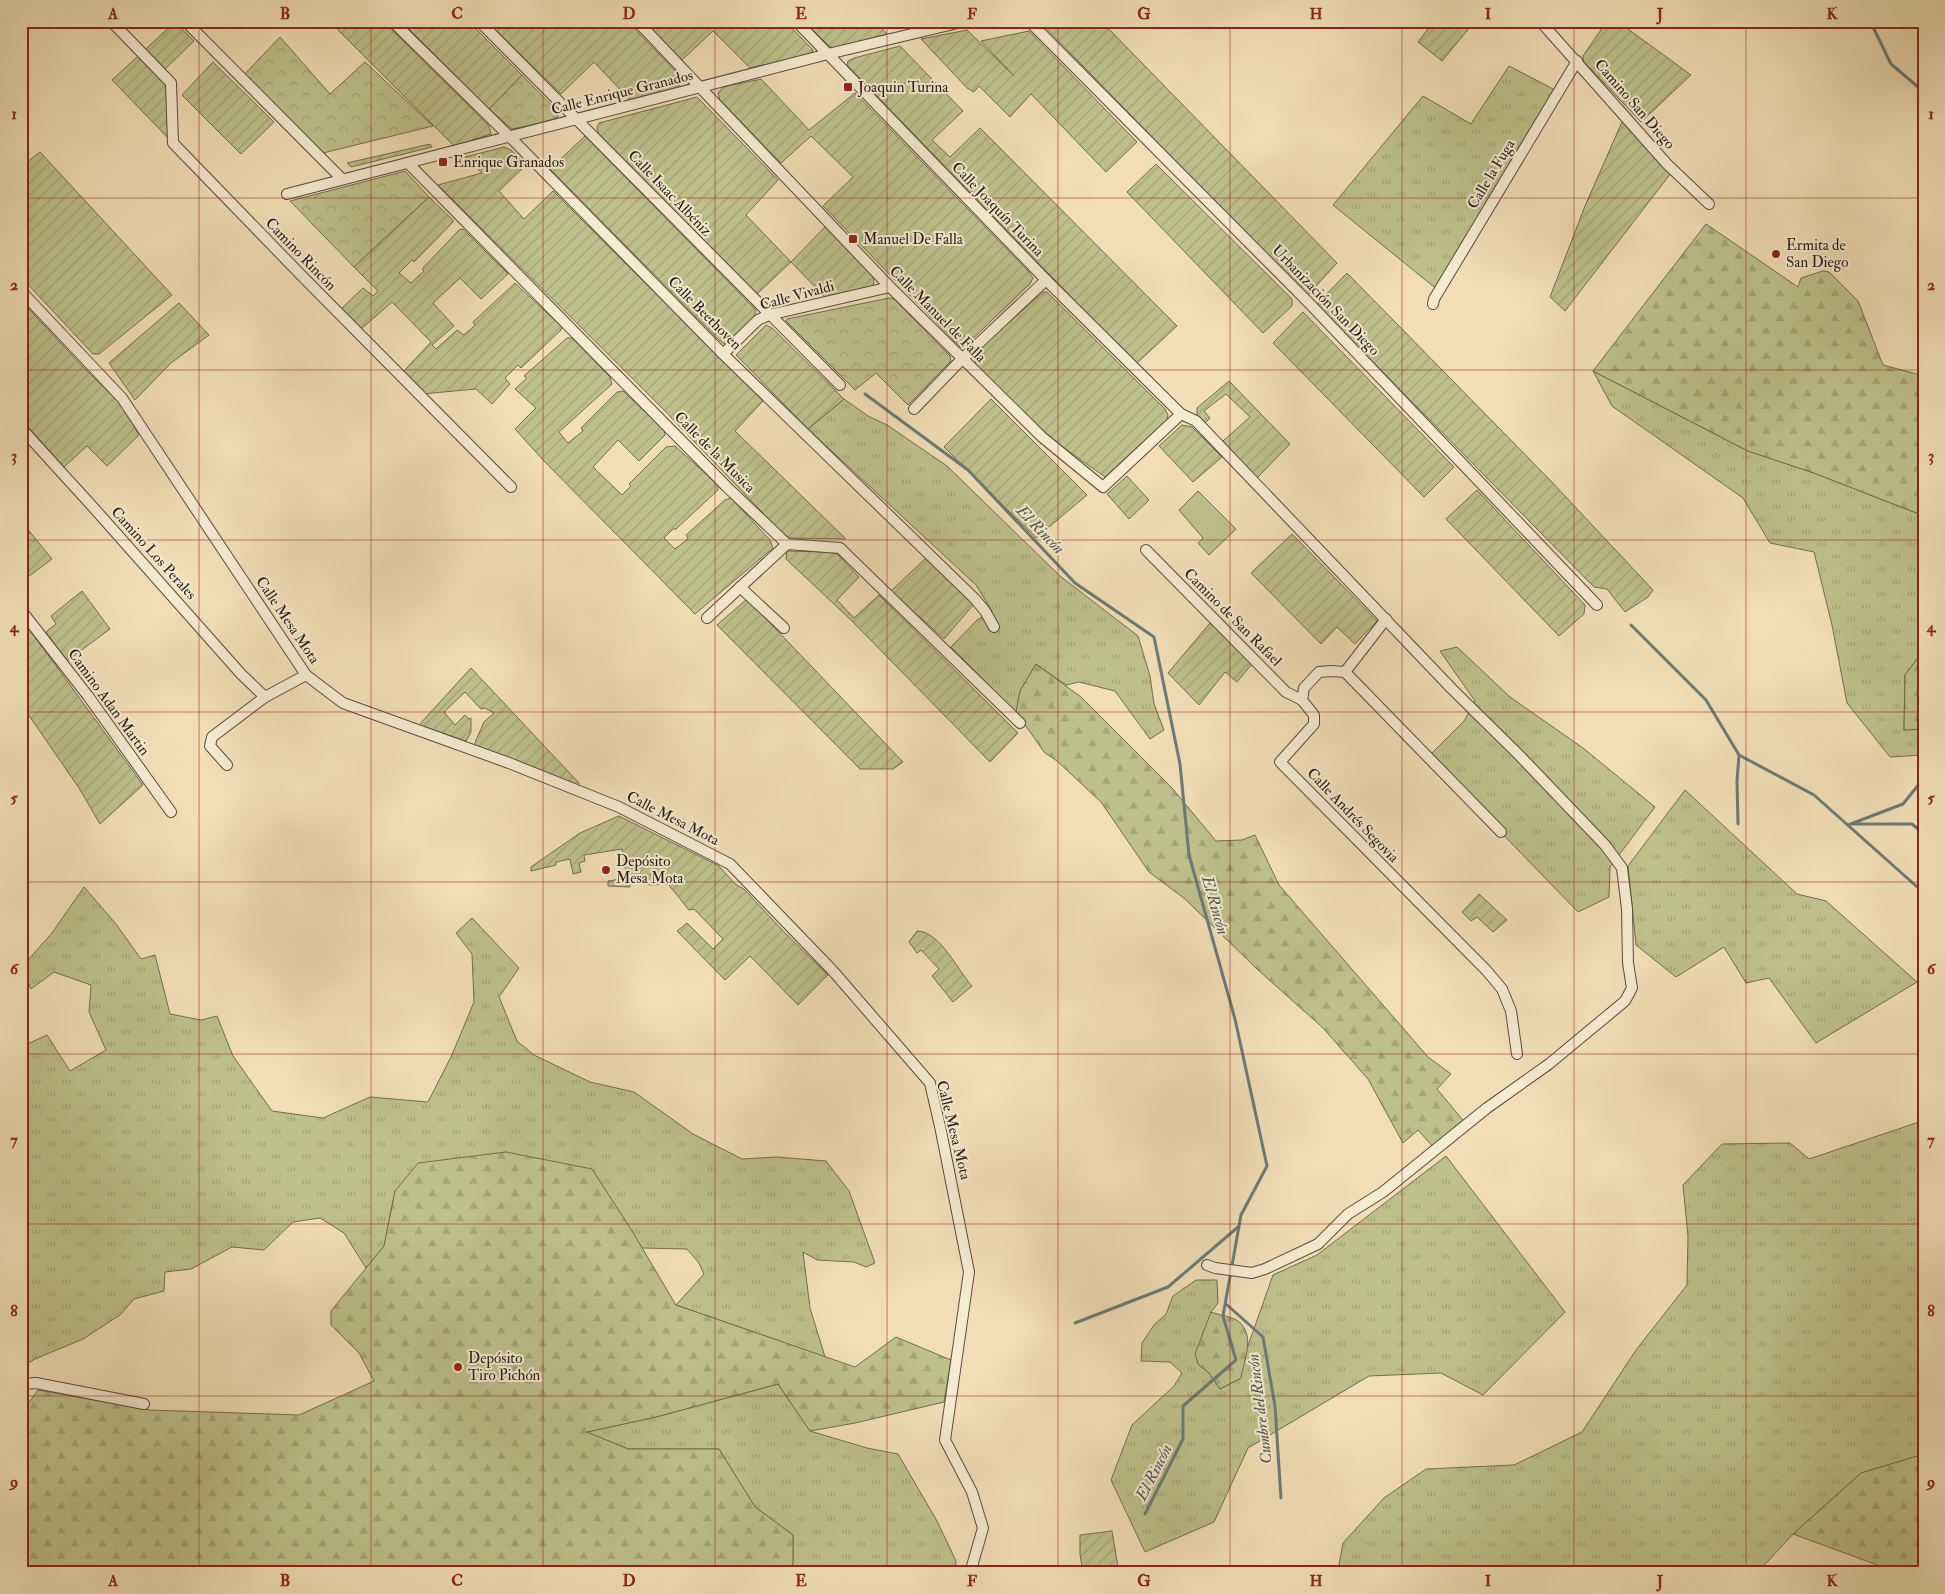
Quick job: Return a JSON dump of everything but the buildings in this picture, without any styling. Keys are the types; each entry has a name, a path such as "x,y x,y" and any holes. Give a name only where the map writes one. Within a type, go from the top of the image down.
{"street":[{"name":"Camino Rincón","path":"111,21 170,83 173,143 511,488"},
{"path":"185,21 342,179"},
{"name":"Calle Beethoven","path":"392,21 510,137 723,354 975,599 985,611 994,627"},
{"name":"Calle Isaac Albéniz","path":"479,21 769,316 840,385"},
{"name":"Calle Manuel de Falla","path":"637,21 962,360 1042,437 1103,487 1181,414"},
{"name":"Calle Joaquín Turina","path":"796,21 1046,280 1181,414 1196,422 1605,845 1622,868 1627,909 1628,963 1632,988 1625,1001 1549,1064 1487,1108 1383,1192 1348,1214 1318,1244 1273,1266 1252,1273 1215,1268 1208,1265"},
{"name":"Calle Enrique Granados","path":"287,194 828,54 966,21"},
{"path":"1011,21 1021,21"},
{"name":"Urbanización San Diego","path":"1029,21 1308,302 1596,605"},
{"name":"Camino San Diego","path":"1540,21 1667,164 1709,204"},
{"name":"Calle la Fuga","path":"1433,304 1434,299 1577,61"},
{"name":"Calle de la Musica","path":"408,163 727,487 786,544"},
{"path":"914,409 1046,280"},
{"name":"Calle Vivaldi","path":"723,354 758,320 890,287"},
{"name":"Calle Mesa Mota","path":"21,291 122,398 306,675 343,704 509,763 619,807 730,864 833,971 930,1083 942,1131 969,1272 945,1440 972,1492 983,1528 970,1573"},
{"name":"Camino Los Perales","path":"21,428 240,674 265,697"},
{"path":"708,618 786,544 840,548 1020,723"},
{"name":"Camino de San Rafael","path":"1146,550 1286,692 1302,700"},
{"path":"740,587 784,628"},
{"name":"Camino Adan Martin","path":"21,610 88,696 171,812"},
{"path":"1345,672 1386,619"},
{"path":"1302,700 1304,688 1319,672 1345,672 1501,832"},
{"path":"227,765 210,746 212,737 265,697 306,675"},
{"name":"Calle Andrés Segovia","path":"1302,700 1314,715 1314,724 1280,762 1486,970 1502,989 1511,1011 1516,1054"},
{"path":"21,1384 36,1383 144,1404"}],"green space":[{"path":"329,21 383,21 489,126 491,134 454,146"},
{"path":"401,21 468,21 522,75 489,109"},
{"path":"507,21 627,21 681,77 680,84 677,89 631,101 594,62 561,94 497,31"},
{"path":"644,21 785,21 813,50 808,55 750,68 713,31 682,60"},
{"path":"804,21 875,21 887,34 836,48 830,47"},
{"path":"1059,21 1101,21 1337,263 1307,296 1044,26"},
{"path":"1434,21 1475,21 1442,61 1418,42"},
{"path":"1607,21 1617,21 1691,75 1641,122 1584,62 1583,56"},
{"path":"175,22 194,41 161,73 171,83 173,143 112,80"},
{"path":"967,30 1014,76 981,41 1029,31 1137,142 1106,172 1031,94 1010,117 979,86 974,92 967,88 921,39"},
{"path":"280,37 330,94 365,62 433,126 323,153 314,151 241,78"},
{"path":"900,46 963,111 932,140 950,157 980,128 1177,326 1136,364 847,65 848,61 854,58"},
{"path":"213,62 274,122 241,154 182,95"},
{"path":"1509,66 1557,91 1439,291 1333,205 1423,96 1471,124"},
{"path":"522,75 558,112 558,117 547,122 512,129 489,109"},
{"path":"761,79 809,130 855,93 1028,271 1033,278 1030,284 964,347 960,347 823,206 853,177 811,136 781,163 720,100 718,93 723,87"},
{"path":"697,97 778,180 746,215 791,262 757,294 598,133 597,127 599,123"},
{"path":"1622,122 1671,173 1565,311 1550,297 1585,206"},
{"path":"585,136 756,310 752,320 734,339 724,344 718,339 550,169"},
{"path":"430,144 432,147 351,167 347,163"},
{"path":"504,147 511,150 526,165 499,191 524,219 553,191 763,401 735,431 846,539 790,538 785,536 663,409 438,185 482,173 465,157"},
{"path":"40,152 172,295 99,354 93,354 21,277 21,167"},
{"path":"1156,164 1292,299 1292,306 1263,333 1127,192"},
{"path":"405,171 429,197 354,267 290,201"},
{"path":"429,197 453,222 414,262 412,260 399,273 411,283 424,271 422,269 459,230 463,229 508,274 481,299 460,278 433,303 454,326 432,345 436,349 457,330 464,335 475,325 473,322 515,283 562,327 521,368 518,365 505,378 510,384 492,404 476,389 422,394 402,373 431,342 392,302 360,330 340,310 363,288 373,296 378,291 354,267"},
{"path":"1706,224 1798,287 1801,278 1823,271 1829,272 1858,301 1883,365 1924,376 1924,516 1814,473 1748,451 1593,371"},
{"path":"825,227 873,276 874,283 870,288 825,297 791,262"},
{"path":"1347,273 1549,479 1653,590 1648,597 1625,612 1607,589 1594,587 1319,307 1318,303"},
{"path":"1043,292 1047,292 1165,409 1168,415 1167,420 1105,477 1049,437 976,365 975,360 978,350"},
{"path":"889,298 894,299 950,356 951,361 908,405 876,373 855,390 786,321 787,319"},
{"path":"179,303 209,335 171,363 135,400 109,363"},
{"path":"28,308 82,366 120,403 139,435 107,466 87,446 64,467 21,419 21,315"},
{"path":"1303,312 1454,467 1424,497 1273,343"},
{"path":"766,325 772,328 844,399 808,429 736,355"},
{"path":"567,338 572,338 610,377 612,384 559,432 568,443 583,431 581,428 617,392 623,391 664,430 665,435 639,461 618,440 593,467 622,495 631,486 629,484 666,447 675,446 718,485 718,490 664,538 675,549 688,539 686,535 725,500 731,498 770,540 773,548 695,614 543,460 515,429 536,408 515,389 527,378 524,376"},
{"path":"1593,371 1748,451 1814,473 1924,516 1924,650 1905,675 1904,730 1924,729 1924,755 1890,757 1847,703 1832,625 1814,552 1770,543 1743,498 1612,406"},
{"path":"1229,381 1290,444 1256,479 1223,441 1250,417 1226,394 1204,411 1210,418 1205,423 1197,415 1197,408"},
{"path":"844,399 868,416 887,425 947,466 1060,576 1138,636 1150,676 1154,704 1164,730 1150,739 1115,691 1079,682 1066,685 1036,664 1020,691 1016,712 951,647 977,620 992,611 976,585 808,429"},
{"path":"991,399 1087,495 1036,538 944,447"},
{"path":"1182,425 1192,427 1222,457 1193,482 1159,446"},
{"path":"1127,476 1149,500 1129,519 1107,494"},
{"path":"1477,490 1585,605 1584,614 1559,636 1446,519"},
{"path":"1198,491 1236,529 1209,555 1198,543 1203,538 1179,510"},
{"path":"21,521 52,559 21,582"},
{"path":"1292,534 1377,621 1355,644 1337,627 1321,644 1251,573"},
{"path":"787,551 837,554 859,577 837,600 854,618 879,595 1018,733 990,762 852,621 786,559"},
{"path":"929,555 974,604 944,639 891,591"},
{"path":"82,591 110,629 67,661 46,632 56,624 51,616"},
{"path":"747,599 903,762 893,769 860,769 717,625"},
{"path":"21,618 143,785 100,824 79,788 21,704"},
{"path":"1210,623 1252,664 1237,682 1225,672 1199,705 1168,673"},
{"path":"1457,647 1510,697 1583,748 1655,807 1610,867 1609,897 1578,912 1428,757 1464,721 1475,701 1440,651"},
{"path":"1924,650 1924,729 1904,730 1905,675"},
{"path":"1036,664 1081,697 1172,788 1216,841 1242,840 1255,835 1279,885 1428,1057 1451,1074 1437,1089 1467,1125 1436,1150 1418,1130 1403,1143 1368,1079 1323,1028 1257,969 1185,899 1149,872 1101,802 1057,761 1044,752 1016,712 1020,691"},
{"path":"471,668 579,783 577,786 474,745 484,722 494,713 485,708 481,709 465,692 444,712 455,725 465,715 469,719 471,718 471,732 466,741 419,725"},
{"path":"1685,790 1797,894 1826,901 1917,982 1816,1043 1769,978 1746,983 1724,947 1676,977 1636,945 1628,866"},
{"path":"619,816 719,866 828,975 798,1005 750,956 725,980 677,931 687,923 713,949 723,939 694,909 689,910 668,884 650,885 635,879 630,882 630,887 608,886 608,881 627,878 622,849 584,855 585,861 579,863 581,872 573,874 570,859 556,862 556,865 531,871 531,867 580,833"},
{"path":"84,887 116,924 141,959 155,955 170,1014 201,1020 217,1016 233,1056 272,1111 323,1118 370,1097 428,1102 451,1057 474,1002 472,954 456,933 472,918 519,968 499,997 517,1041 534,1055 590,1082 634,1092 693,1134 742,1159 777,1157 826,1161 849,1191 875,1263 866,1267 854,1262 817,1260 803,1252 810,1308 825,1357 676,1305 704,1274 699,1263 687,1249 642,1248 592,1169 395,1191 384,1246 366,1268 344,1233 320,1218 293,1222 264,1250 232,1247 191,1269 165,1272 164,1291 134,1299 120,1315 83,1339 35,1359 21,1367 21,1047 47,1035 70,1071 106,1050 89,1012 91,985 54,972 31,989 21,968 52,933"},
{"path":"1479,894 1507,920 1493,932 1477,917 1471,921 1462,912"},
{"path":"917,931 933,937 941,944 972,986 953,1002 932,976 939,969 921,950 917,953 909,942"},
{"path":"1924,1117 1924,1454 1861,1473 1793,1534 1757,1573 1363,1573 1339,1565 1343,1543 1384,1498 1426,1469 1514,1465 1582,1432 1636,1350 1687,1285 1688,1236 1683,1185 1722,1144 1790,1143 1809,1159 1919,1122"},
{"path":"506,1152 592,1169 676,1305 855,1367 896,1337 951,1360 944,1402 855,1423 810,1431 778,1384 656,1417 587,1432 628,1449 719,1449 755,1507 793,1535 793,1563 789,1573 21,1573 21,1414 38,1390 150,1410 299,1415 374,1381 359,1353 331,1325 331,1311 384,1246 395,1191 418,1163"},
{"path":"1446,1156 1565,1312 1483,1395 1441,1373 1369,1376 1248,1448 1214,1522 1145,1552 1111,1480 1132,1425 1174,1386 1182,1373 1170,1362 1141,1361 1142,1343 1154,1325 1166,1314 1173,1296 1196,1280 1217,1280 1218,1303 1211,1312 1198,1364 1209,1373 1220,1389 1241,1378 1244,1357 1273,1275 1317,1255"},
{"path":"1211,1312 1238,1321 1243,1327 1248,1340 1241,1378 1220,1389 1209,1373 1198,1364 1195,1354"},
{"path":"778,1384 810,1431 867,1448 898,1454 937,1521 956,1561 955,1573 789,1573 793,1563 793,1535 755,1507 719,1449 628,1449 586,1432 656,1417"},
{"path":"1924,1454 1924,1573 1899,1573 1793,1534 1861,1473"},
{"path":"1112,1531 1119,1573 1083,1573 1080,1535"}],"waterway":[{"path":"1868,21 1874,29 1891,64 1924,92"},
{"name":"El Rincón","path":"865,394 968,470 1075,583 1154,637 1180,764 1189,855 1235,1019 1267,1166 1241,1215 1223,1316 1236,1360 1183,1406 1183,1439 1145,1514"},
{"path":"1631,625 1706,700 1739,755 1814,795 1924,893"},
{"path":"1738,824 1737,781 1739,755"},
{"path":"1848,825 1903,804 1924,778"},
{"path":"1853,824 1912,824 1924,834"},
{"path":"1075,1323 1168,1287 1238,1227"},
{"name":"Cumbre del Rincón","path":"1226,1304 1263,1337 1275,1406 1281,1498"}],"place":[{"name":"Joaquin Turina","path":"848,87"},
{"name":"Enrique Granados","path":"443,162"},
{"name":"Manuel De Falla","path":"853,239"},
{"name":"Ermita de San Diego","path":"1776,254"},
{"name":"Depósito Mesa Mota","path":"606,870"},
{"name":"Depósito Tiro Pichón","path":"458,1367"}]}
